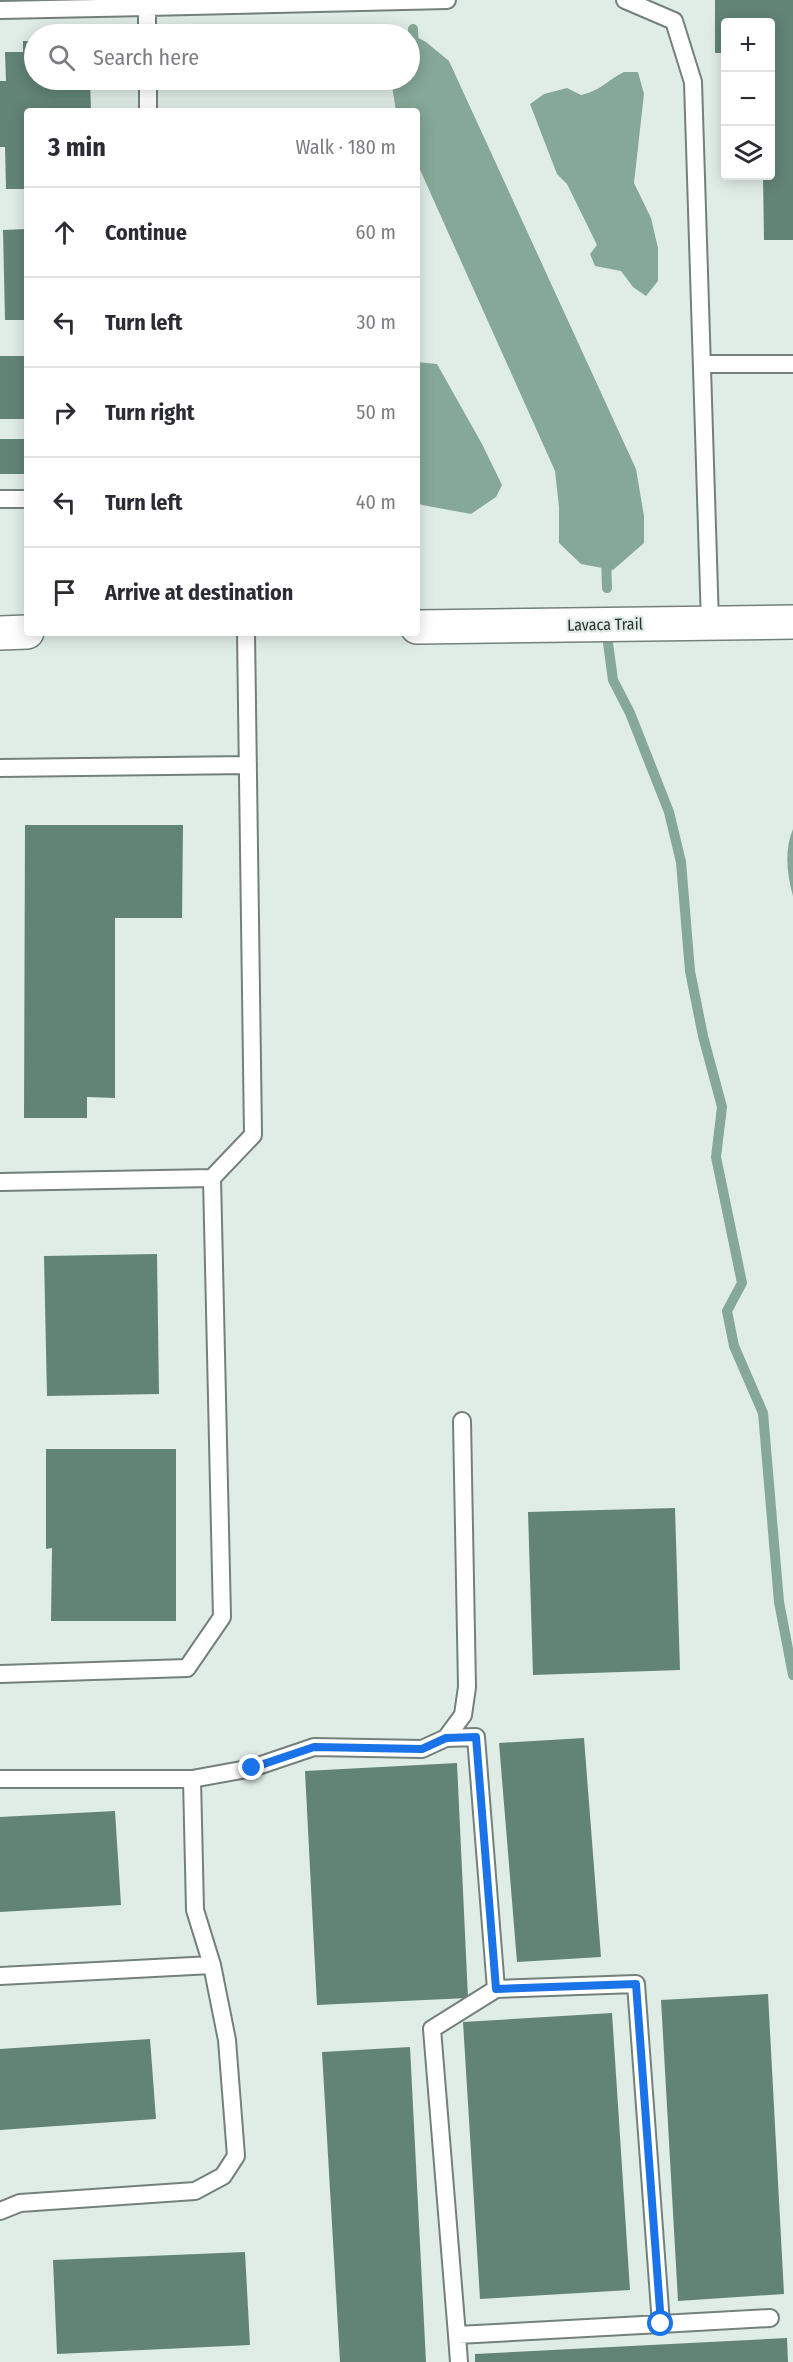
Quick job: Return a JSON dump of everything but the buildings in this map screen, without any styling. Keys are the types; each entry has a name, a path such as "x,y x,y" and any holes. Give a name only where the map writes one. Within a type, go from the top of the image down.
{"street":[{"name":"Lavaca Trail","path":"420,627 793,622"},
{"path":"0,633 24,633"}],"lane":[{"path":"9,7 147,7 178,3 445,0"},
{"path":"625,0 674,21 693,82 710,623"},
{"path":"147,7 147,24"},
{"path":"148,90 148,108"},
{"path":"702,364 793,364"},
{"path":"0,499 24,499"},
{"path":"0,1674 187,1668 222,1617 212,1178 253,1135 246,636"},
{"path":"0,768 248,765"},
{"path":"0,1182 212,1178"},
{"path":"446,1738 463,1715 467,1687 462,1421"},
{"path":"0,1779 192,1779 252,1768 314,1747 422,1749 446,1738 476,1737 496,1989"},
{"path":"0,2211 20,2203 195,2191 223,2176 236,2156 227,2040 212,1965 195,1910 192,1779"},
{"path":"0,1976 212,1965"},
{"path":"459,2362 432,2029 496,1989 636,1984 661,2324"},
{"path":"457,2335 770,2318"}],"shaded area":[{"path":"420,39 449,61 636,469 644,516 644,543 613,570 581,564 559,543 559,507 555,471 420,170 420,108 396,108 393,90 420,90"},
{"path":"624,72 638,72 644,94 634,183 651,218 658,248 658,281 646,296 633,287 621,271 595,266 590,254 597,245 567,184 557,174 530,104 544,94 567,88 581,95 588,93"},
{"path":"420,362 437,364 502,485 496,497 471,514 420,504"},
{"path":"793,829 793,896 787,862 788,845"}],"waterway":[{"path":"606,556 607,588"},
{"path":"608,643 613,680 630,713 669,812 681,862 690,971 703,1036 722,1107 716,1157 742,1283 727,1311 734,1346 763,1413 779,1602 793,1675"}],"route":[{"path":"252,1768 314,1747 422,1749 446,1738 476,1737 496,1989 636,1984 661,2324"}]}
